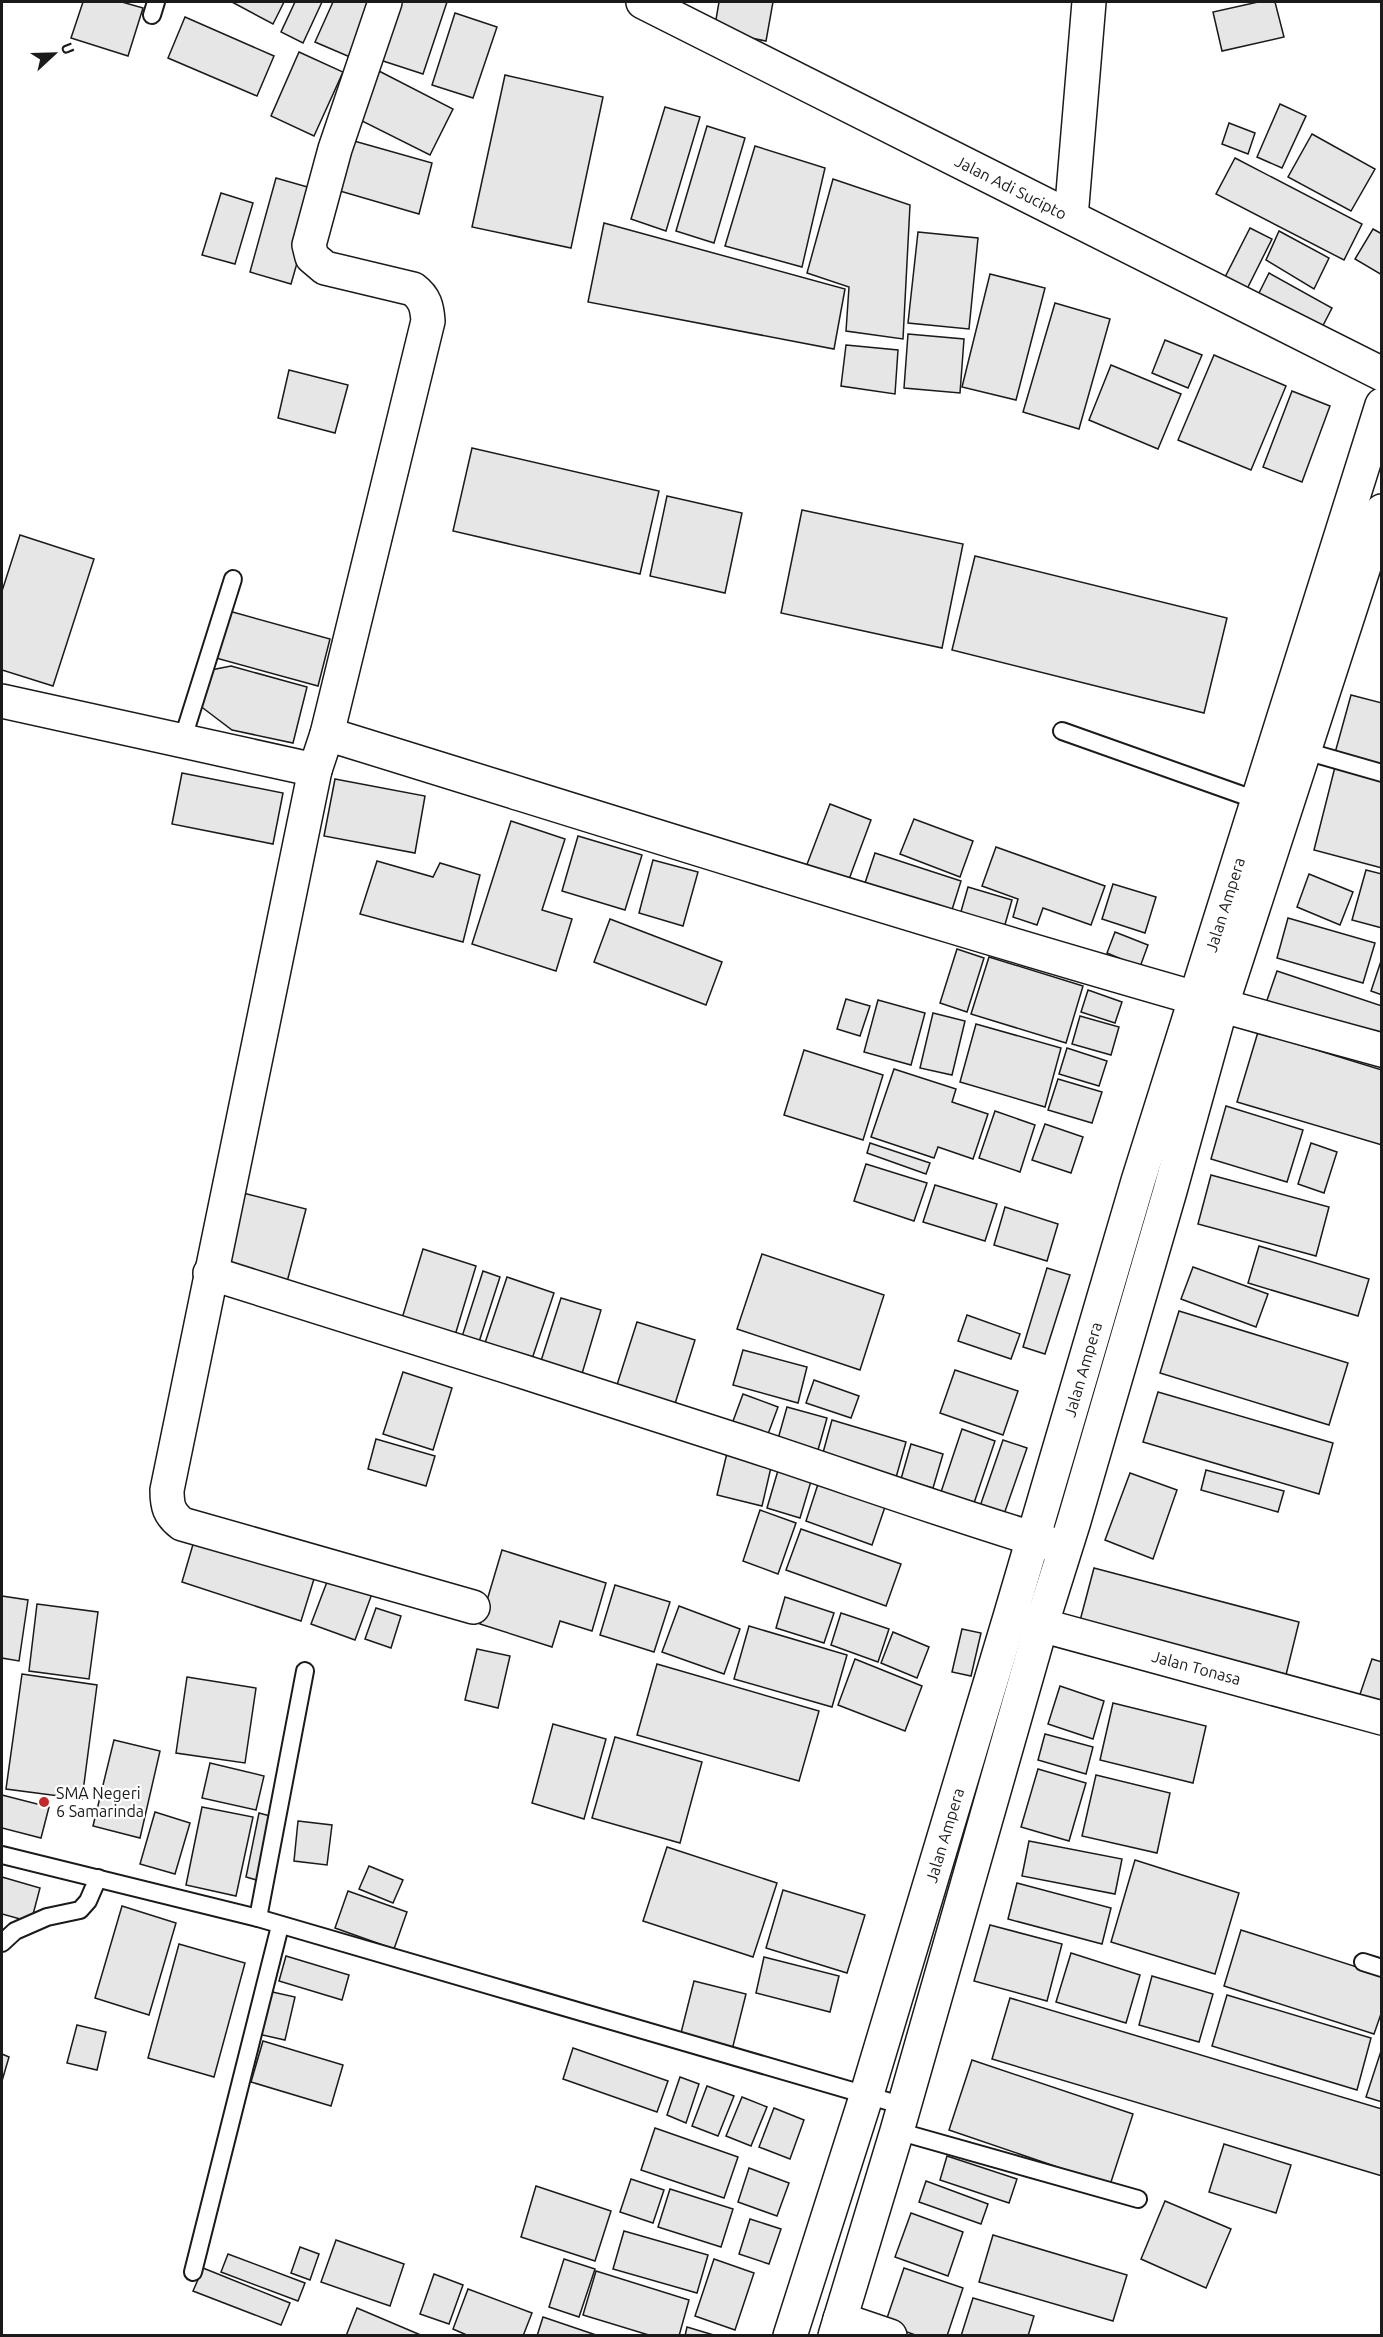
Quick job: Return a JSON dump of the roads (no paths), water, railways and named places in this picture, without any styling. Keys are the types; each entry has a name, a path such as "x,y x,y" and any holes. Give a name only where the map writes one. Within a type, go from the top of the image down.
{"street":[{"path":"385,2 335,149 309,245 312,257 325,268 413,289 422,295 427,307 428,321 327,734 315,770 210,1273 167,1490 167,1502 171,1515 182,1524 473,1607"},
{"name":"Jalan Adi Sucipto","path":"643,2 1382,374"},
{"path":"1071,217 1089,2"},
{"name":"Jalan Ampera","path":"837,2327 900,2119 1026,1621 1032,1538 1271,805 1382,405"},
{"name":"Jalan Ampera","path":"1289,746 1382,511"},
{"path":"2,701 315,770"},
{"path":"327,734 754,866 1208,1002 1382,1050"},
{"name":"Jalan Ampera","path":"790,2336 866,2097 1026,1621 1065,1548 1167,1202 1208,1002"},
{"path":"210,1273 654,1413 1065,1548"},
{"name":"Jalan Tonasa","path":"1026,1621 1382,1718"},
{"path":"837,2327 890,2336"}],"lane":[{"path":"182,741 234,579"},
{"path":"1062,731 1271,805"},
{"path":"1289,746 1382,773"},
{"path":"258,1918 305,1671"},
{"path":"2,1855 258,1918 866,2097 900,2119 1138,2199"},
{"path":"2,1943 15,1931 48,1917 80,1910 88,1901 98,1878"},
{"path":"193,2272 280,1926"},
{"path":"1363,1962 1382,1968"}],"place":[{"name":"SMA Negeri 6 Samarinda","path":"44,1802"}]}
